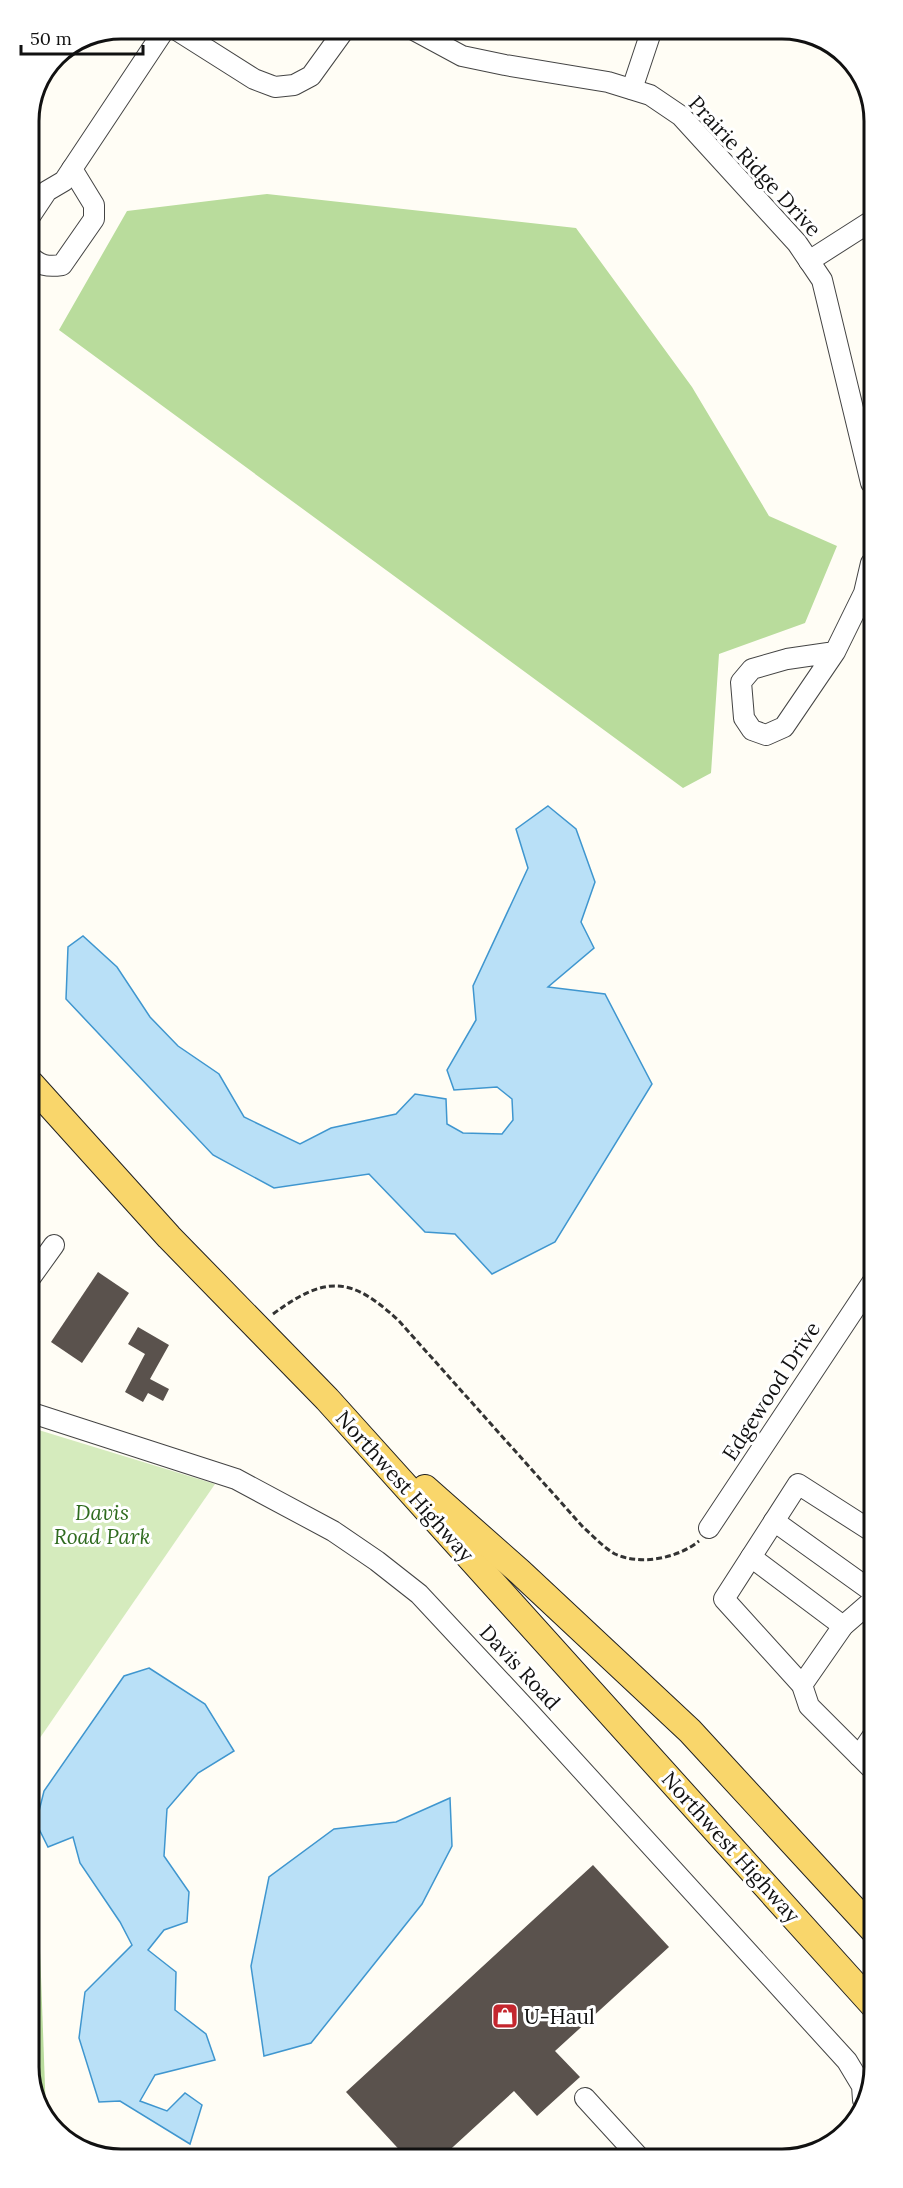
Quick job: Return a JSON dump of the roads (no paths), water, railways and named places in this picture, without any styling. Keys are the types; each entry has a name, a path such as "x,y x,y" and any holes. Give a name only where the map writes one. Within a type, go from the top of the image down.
{"main road":[{"path":"39,1093 169,1237 327,1400"},
{"name":"Northwest Highway","path":"327,1400 520,1572 690,1731 864,1920"},
{"name":"Northwest Highway","path":"327,1400 864,1995"}],"street":[{"path":"39,203 47,191 64,181 158,39"},
{"path":"192,39 254,80 274,87 294,86 312,76 338,39"},
{"name":"Prairie Ridge Drive","path":"431,39 462,56 608,82 650,94 681,116 797,243 822,280 864,454"},
{"path":"632,89 649,39"},
{"path":"39,264 50,267 62,265 94,219 94,205 72,169"},
{"path":"809,261 864,226"},
{"path":"835,652 787,659 752,669 741,682 744,718 752,730 766,735 784,727 835,652 864,594"},
{"path":"39,1266 54,1245"},
{"name":"Edgewood Drive","path":"709,1528 864,1295"},
{"name":"Davis Road","path":"39,1415 236,1479 333,1531 377,1561 419,1594 847,2061 861,2085"},
{"path":"864,1526 798,1484 724,1599 802,1685 809,1706 864,1761"},
{"path":"774,1521 864,1586"},
{"path":"751,1557 843,1626"},
{"path":"802,1685 843,1626 864,1608"},
{"path":"859,1756 864,1749"},
{"path":"585,2098 632,2149"}],"water":[{"path":"548,806 576,829 595,882 581,922 594,948 548,987 605,994 652,1084 555,1242 492,1274 455,1234 425,1232 369,1174 274,1188 213,1155 66,999 68,947 83,936 117,967 150,1017 178,1046 219,1074 244,1117 300,1144 331,1128 396,1114 415,1094 446,1099 447,1124 463,1133 502,1134 513,1120 512,1099 497,1087 454,1090 447,1070 476,1020 473,986 528,868 516,829"},
{"path":"149,1668 205,1704 234,1751 198,1773 167,1809 164,1856 189,1892 187,1922 164,1930 148,1950 176,1972 175,2010 206,2034 215,2060 155,2075 140,2101 167,2111 185,2093 202,2105 190,2144 120,2101 99,2102 79,2038 85,1992 132,1945 120,1922 80,1863 73,1837 48,1847 39,1829 39,1811 44,1791 124,1676"},
{"path":"450,1798 452,1846 422,1904 311,2043 264,2056 251,1966 269,1877 334,1829 396,1822"}],"place":[{"name":"U-Haul","path":"505,2016"}],"park label":[{"name":"Davis Road Park","path":"102,1524"}]}
